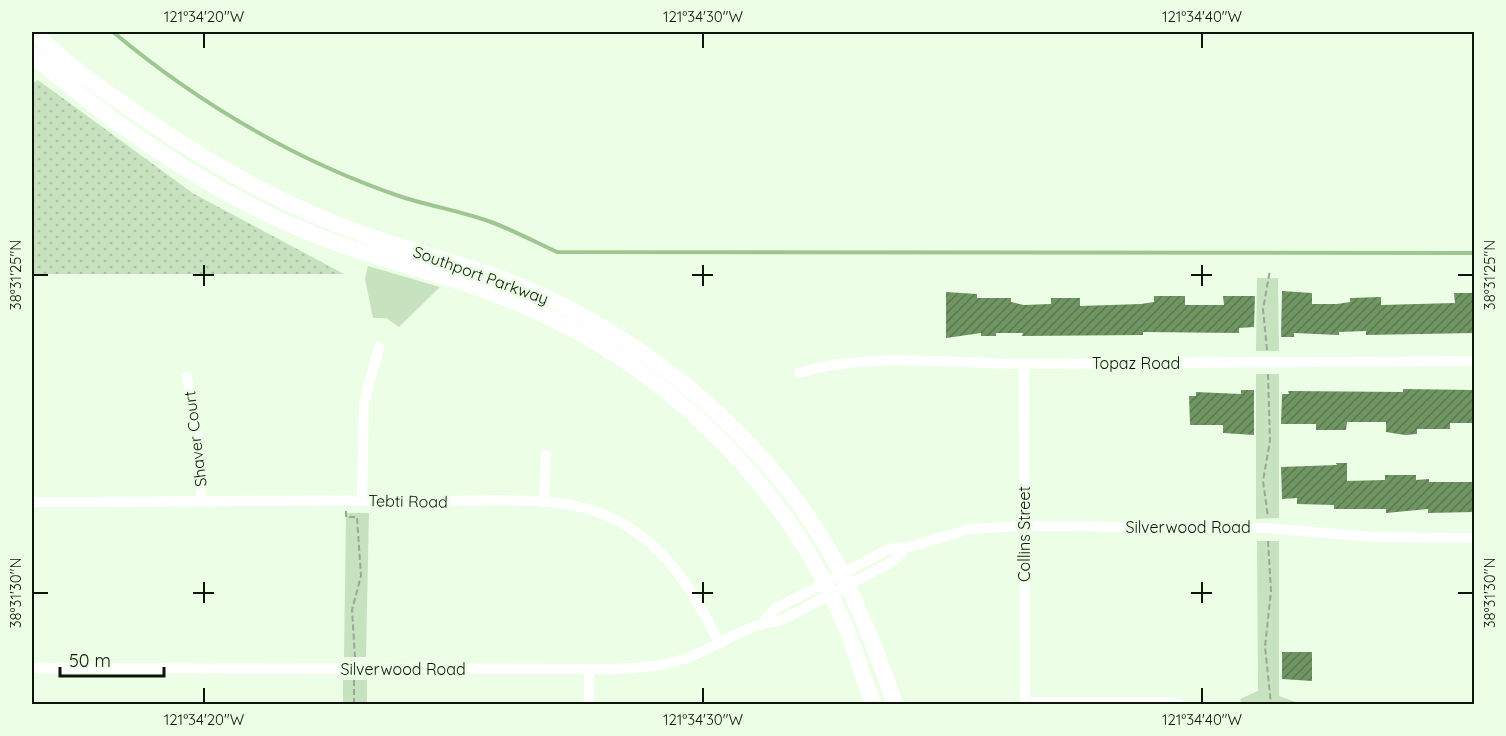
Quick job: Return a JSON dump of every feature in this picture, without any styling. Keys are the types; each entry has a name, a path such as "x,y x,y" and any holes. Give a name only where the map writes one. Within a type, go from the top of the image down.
{"street":[{"path":"32,56 40,37"},
{"name":"Southport Parkway","path":"40,37 107,93 244,183 303,212 528,289 572,310 630,344 681,381 720,415 771,470 807,515 844,580 873,642 895,705"},
{"name":"Southport Parkway","path":"32,56 97,106 180,164 235,198 296,228 522,305 564,325 620,358 670,394 715,434 758,481 790,527 843,620 873,705"},
{"path":"362,500 364,403 379,347"},
{"name":"Topaz Road","path":"799,373 826,365 858,361 1024,364 1474,362"},
{"name":"Collins Street","path":"1024,364 1022,526 1025,703"},
{"name":"Shaver Court","path":"187,377 196,423 202,501"},
{"path":"544,502 546,455"},
{"name":"Tebti Road","path":"32,502 362,500 544,502 585,508 613,519 653,546 677,569 694,593 720,644"},
{"name":"Silverwood Road","path":"32,668 589,669 653,667 682,660 764,622 775,609 827,589 889,549 904,548 970,529 1022,526 1268,528 1373,537 1474,538"},
{"path":"589,669 590,705"},
{"path":"1025,703 1166,702 1178,705"}],"path":[{"path":"1269,705 1265,647 1271,591 1263,481 1270,441 1268,362 1263,309 1270,270"},
{"path":"346,500 346,517 357,517 362,576 352,610 354,705"}],"green space":[{"path":"38,80 194,194 344,274 32,274 32,83"},
{"path":"368,266 440,287 399,327 386,318 373,318 365,279"},
{"path":"1257,278 1278,278 1279,351 1256,351"},
{"path":"1256,374 1279,374 1279,518 1256,519"},
{"path":"346,513 369,513 366,657 344,657"},
{"path":"1257,541 1279,541 1279,696 1301,704 1242,704 1240,699 1258,691"},
{"path":"343,680 367,680 367,704 343,704"}],"building":[{"path":"1282,291 1312,293 1312,304 1337,304 1350,302 1350,298 1381,297 1381,305 1455,303 1454,293 1474,293 1474,333 1366,335 1366,331 1339,332 1339,335 1294,333 1294,337 1281,337"},
{"path":"946,292 977,294 977,298 1011,298 1011,302 1024,305 1051,304 1051,298 1080,298 1080,306 1141,304 1154,302 1154,296 1185,296 1185,305 1224,305 1223,296 1255,296 1254,327 1239,328 1239,333 1143,332 1143,335 1022,336 1023,333 996,333 996,336 981,336 981,333 946,338"},
{"path":"1403,389 1474,390 1474,423 1450,423 1450,429 1417,429 1417,434 1405,435 1386,432 1386,422 1347,422 1346,430 1316,430 1316,424 1281,424 1282,394 1289,394 1288,391 1403,392"},
{"path":"1241,390 1254,390 1254,435 1223,433 1223,425 1190,425 1189,396 1196,396 1196,392 1241,394"},
{"path":"1336,463 1347,463 1347,481 1385,480 1385,475 1416,475 1416,480 1429,479 1429,482 1474,482 1474,512 1428,513 1428,509 1386,513 1386,509 1334,509 1334,505 1297,504 1297,498 1282,499 1281,467 1337,465"},
{"path":"1282,652 1312,652 1312,681 1282,679"}],"waterway":[{"path":"113,32 178,82 248,127 285,147 360,181 410,200 491,222 557,252 1474,253"}]}
